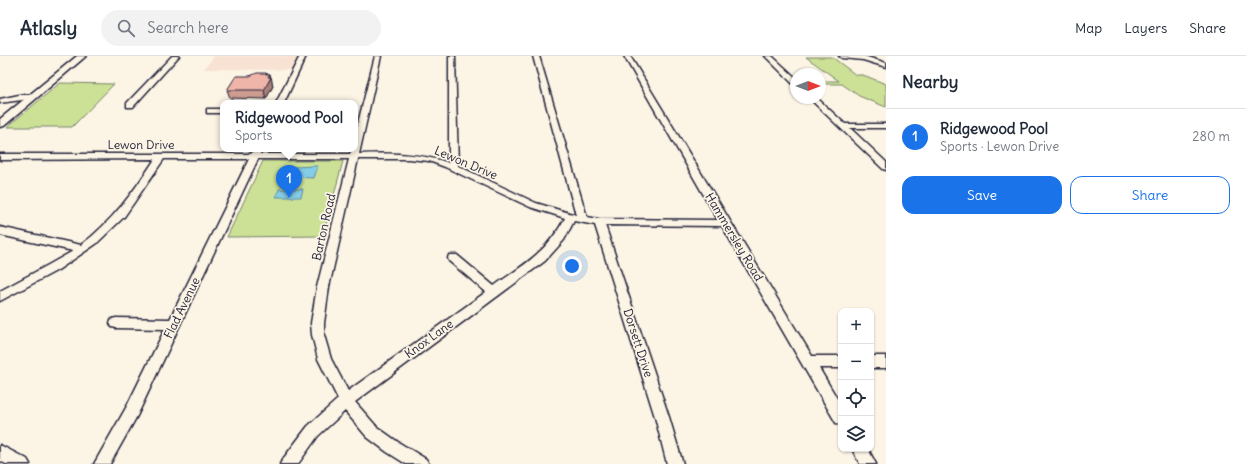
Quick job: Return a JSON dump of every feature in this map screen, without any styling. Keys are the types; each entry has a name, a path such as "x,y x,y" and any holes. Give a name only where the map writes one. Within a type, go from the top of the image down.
{"main road":[{"path":"0,113 71,56"},
{"path":"0,124 82,56"}],"street":[{"path":"130,105 176,56"},
{"path":"281,100 303,56"},
{"name":"Barton Road","path":"358,139 378,56"},
{"path":"452,56 454,168"},
{"path":"536,56 577,218"},
{"name":"Hammersley Road","path":"627,56 840,416"},
{"path":"768,56 790,76"},
{"path":"842,56 864,58 886,65"},
{"path":"0,96 13,95 19,97"},
{"path":"0,102 19,97 32,97"},
{"path":"819,104 886,167"},
{"path":"210,111 220,111"},
{"path":"842,126 886,126"},
{"name":"Barton Road","path":"355,152 318,313 318,335 323,359 335,382 366,426 394,448 421,464"},
{"name":"Lewon Drive","path":"0,157 162,156 256,153 409,156 430,159 454,168 533,205 577,218 599,222 726,223"},
{"name":"Flad Avenue","path":"102,464 132,411 256,153"},
{"path":"0,296 55,266 103,233 115,222 162,156"},
{"name":"Knox Lane","path":"288,464 313,431 347,400 541,258 577,218"},
{"name":"Dorsett Drive","path":"599,222 660,410 675,464"},
{"path":"0,231 82,248"},
{"path":"453,258 495,292"},
{"path":"116,323 174,324"},
{"path":"808,362 838,362"},
{"path":"874,362 886,362"},
{"path":"862,452 868,464"},
{"path":"0,453 22,464"}],"shaded area":[{"path":"214,56 300,56 293,70 204,69"}],"green space":[{"path":"806,57 832,57 856,75 863,75 886,84 886,107 859,96 842,84 826,84 826,81 839,81 826,72 826,68 821,68"},
{"path":"60,83 114,84 72,127 7,127"},
{"path":"263,161 343,161 323,236 227,237"}],"water":[{"path":"318,166 314,178 290,177 294,167"},
{"path":"279,189 303,189 301,197 276,197"}],"building":[{"path":"257,73 270,74 268,77 271,77 264,90 227,90 236,76 250,76"}],"place":[{"name":"Ridgewood Pool","path":"289,198"}]}
